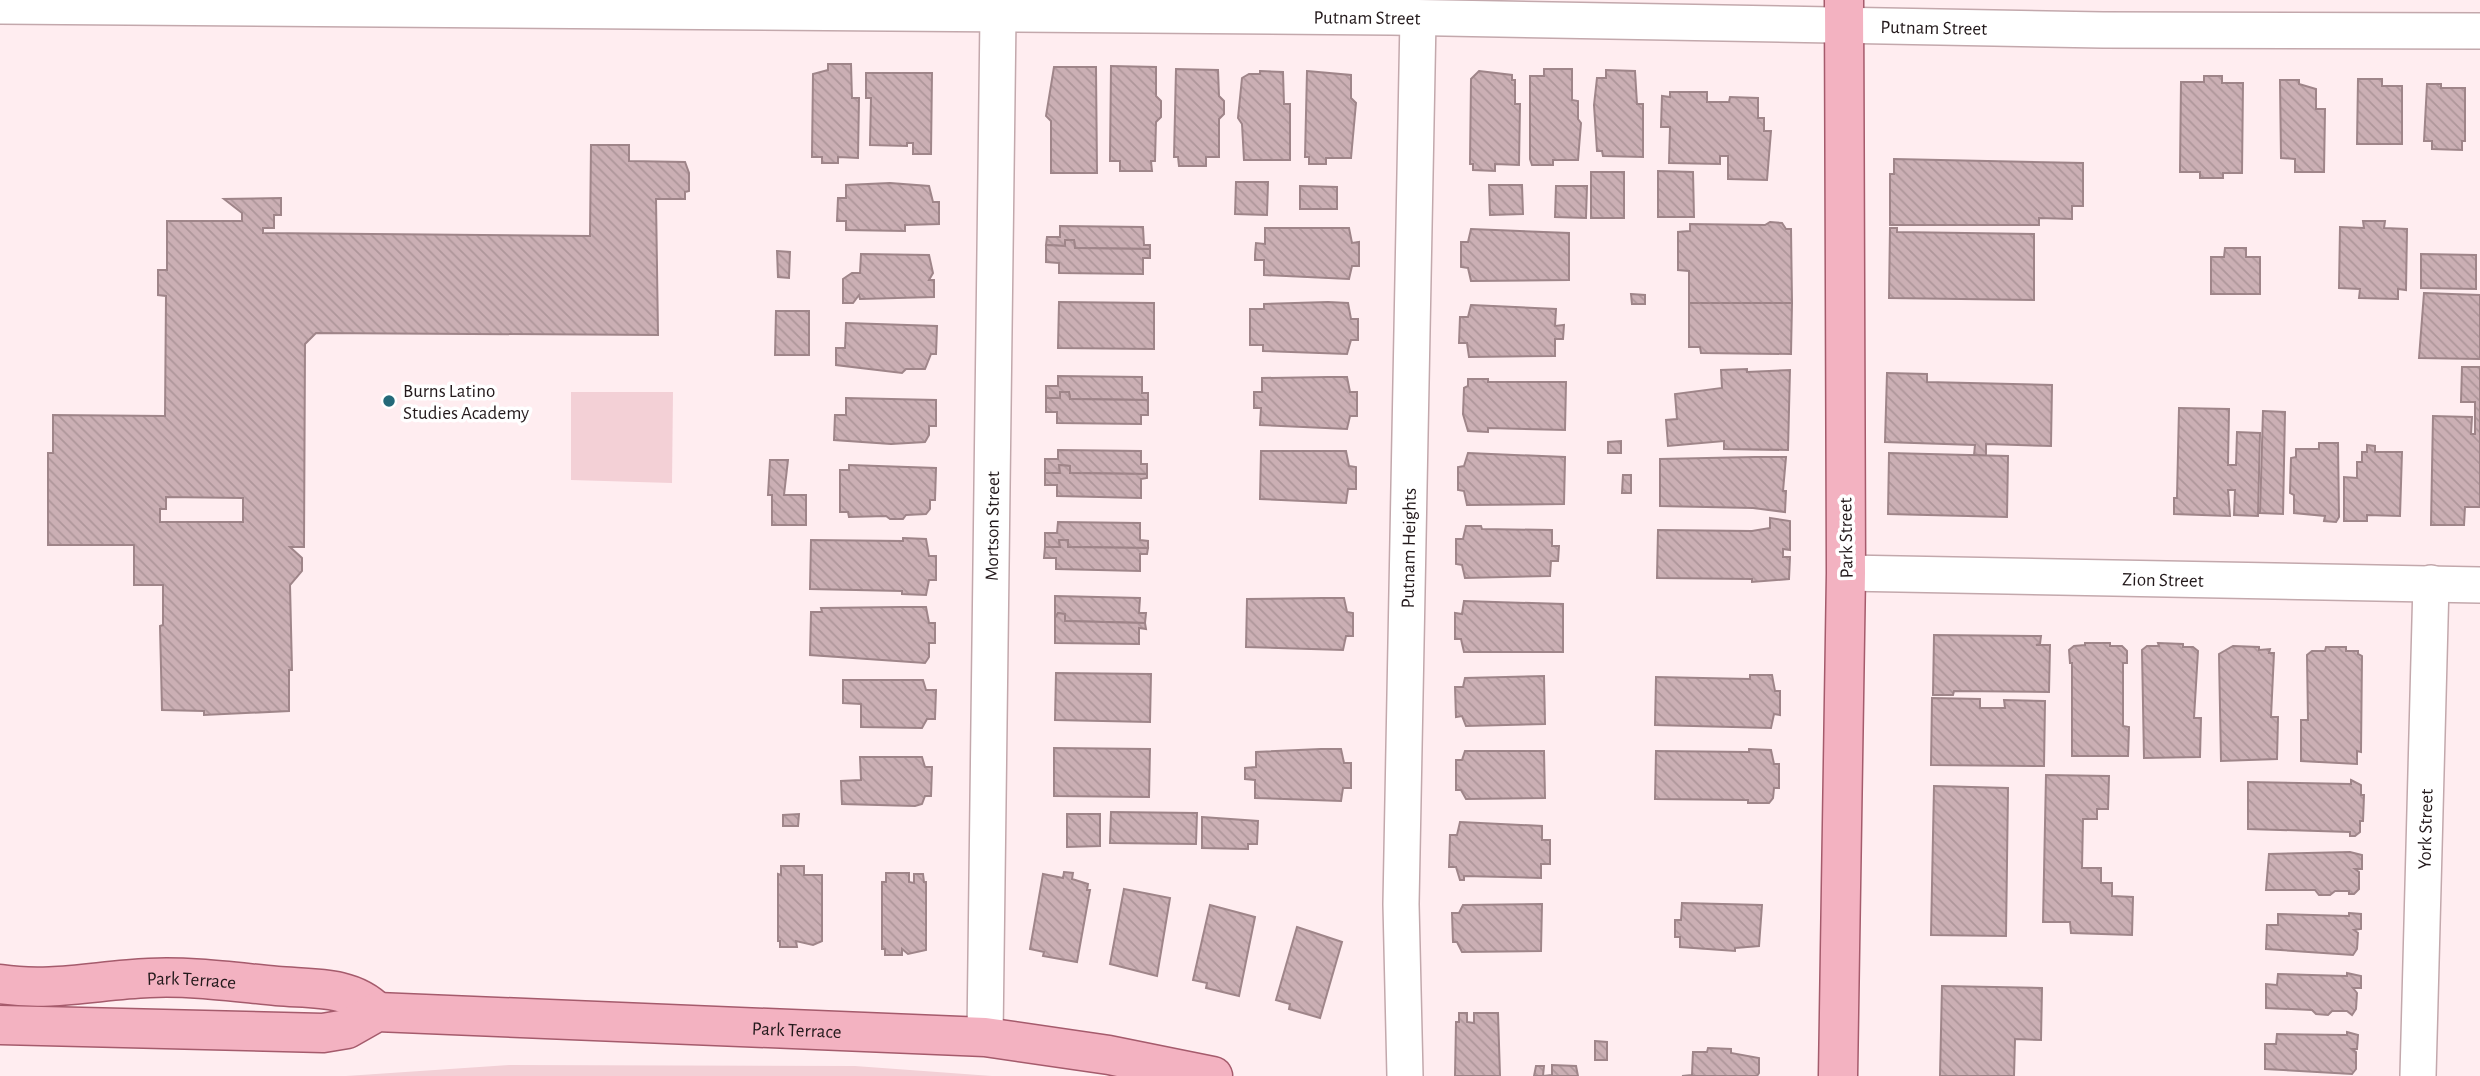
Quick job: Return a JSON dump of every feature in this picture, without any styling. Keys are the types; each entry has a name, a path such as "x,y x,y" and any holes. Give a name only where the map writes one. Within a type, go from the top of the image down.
{"main road":[{"name":"Park Street","path":"1838,1076 1846,573 1844,12"},
{"name":"Park Terrace","path":"0,984 54,988 128,979 184,978 338,991 363,1000 377,1012 985,1037 1121,1057 1213,1076"},
{"path":"183,1030 184,978"},
{"path":"0,1026 330,1032 353,1027 377,1012"}],"street":[{"name":"Putnam Street","path":"0,6 1418,18 1844,12 2104,30 2480,31"},
{"name":"Mortson Street","path":"985,1037 998,16"},
{"name":"Putnam Heights","path":"1405,1076 1401,904 1418,18"},
{"name":"Zion Street","path":"1846,573 2480,585"},
{"name":"York Street","path":"2418,1076 2431,583"}],"shaded area":[{"path":"571,392 673,392 672,483 571,480"},
{"path":"509,1065 855,1066 992,1076 346,1076"}],"building":[{"path":"828,64 851,64 852,98 859,98 858,158 838,157 838,163 822,163 822,157 812,157 813,74 828,70"},
{"path":"1111,66 1156,67 1156,96 1161,101 1161,117 1156,122 1155,161 1151,161 1152,171 1120,171 1120,161 1110,161"},
{"path":"1054,67 1096,67 1097,173 1051,173 1051,121 1046,116"},
{"path":"1176,69 1218,70 1219,96 1224,101 1224,114 1219,119 1219,157 1206,157 1206,166 1179,166 1178,157 1174,157"},
{"path":"1544,69 1572,69 1572,100 1578,101 1578,119 1581,123 1578,160 1553,160 1553,165 1532,165 1530,76 1544,76"},
{"path":"1606,70 1635,71 1637,104 1643,104 1643,157 1603,156 1602,151 1597,151 1594,105 1597,78 1606,78"},
{"path":"1260,71 1283,72 1284,104 1290,104 1290,160 1244,160 1242,124 1238,118 1242,78 1249,74 1260,74"},
{"path":"1307,71 1351,75 1351,98 1356,103 1351,158 1326,158 1326,164 1309,164 1309,157 1305,157"},
{"path":"1479,71 1512,75 1512,80 1515,80 1515,104 1520,104 1519,165 1495,164 1495,171 1473,170 1473,164 1470,164 1471,79"},
{"path":"866,73 932,73 931,154 913,154 913,143 907,143 907,146 870,145 871,98 866,98"},
{"path":"2204,76 2222,76 2222,83 2243,83 2242,173 2223,173 2223,178 2200,178 2200,172 2180,172 2181,82 2204,82"},
{"path":"2358,79 2382,79 2382,86 2402,86 2402,144 2357,144"},
{"path":"2280,80 2299,80 2299,84 2316,89 2316,109 2325,109 2324,172 2295,172 2295,159 2281,158"},
{"path":"2427,84 2441,84 2441,88 2465,88 2465,141 2462,141 2462,150 2432,149 2432,141 2424,141"},
{"path":"1670,92 1707,92 1707,102 1729,102 1730,97 1758,98 1758,118 1764,118 1764,131 1771,131 1767,180 1728,179 1728,156 1720,156 1720,164 1669,163 1670,127 1661,127 1662,96 1670,97"},
{"path":"591,145 629,145 629,161 685,162 689,173 689,191 685,192 685,199 656,199 658,335 316,333 305,344 304,547 290,547 302,558 302,571 290,585 292,670 289,670 289,711 204,715 204,711 162,710 160,626 163,625 163,585 134,585 134,545 48,545 48,453 53,453 53,415 165,416 166,296 158,295 158,270 167,270 167,221 242,221 242,213 224,199 281,198 281,215 274,215 274,228 263,228 263,233 590,236","holes":["166,497 243,498 243,522 160,522 160,509 166,509"]},
{"path":"1894,159 2083,163 2083,206 2072,206 2072,219 2039,218 2039,225 1890,225 1890,174 1894,174"},
{"path":"1658,171 1693,172 1694,217 1658,217"},
{"path":"1591,172 1624,172 1624,218 1591,218"},
{"path":"1236,182 1268,182 1267,215 1235,214"},
{"path":"890,183 929,186 933,202 939,202 939,224 905,225 905,231 846,230 846,221 837,221 838,198 846,198 846,185"},
{"path":"1489,185 1522,185 1523,214 1490,215"},
{"path":"1300,186 1337,187 1337,209 1300,209"},
{"path":"1556,186 1587,186 1586,218 1555,217"},
{"path":"2363,221 2385,221 2384,228 2407,229 2406,290 2398,289 2398,299 2359,298 2360,289 2339,288 2340,227 2364,228"},
{"path":"1770,222 1782,223 1786,229 1791,229 1792,303 1689,303 1689,271 1678,270 1678,232 1690,231 1690,224 1765,225"},
{"path":"1060,226 1143,227 1144,245 1150,245 1150,249 1075,248 1074,240 1065,240 1065,246 1046,245 1047,237 1060,237"},
{"path":"1265,228 1349,228 1352,243 1359,242 1359,266 1352,266 1349,279 1264,275 1264,260 1255,260 1255,255 1256,243 1265,244"},
{"path":"1890,228 1897,228 1897,232 2034,234 2034,300 1889,298"},
{"path":"1471,229 1569,233 1569,280 1471,281 1468,268 1461,267 1461,242 1468,242"},
{"path":"1065,240 1074,240 1075,248 1150,249 1150,258 1143,258 1143,274 1059,273 1059,263 1046,262 1046,245 1065,246"},
{"path":"2225,248 2246,248 2246,257 2260,257 2260,294 2211,294 2211,257 2224,257"},
{"path":"777,251 790,252 789,278 778,277"},
{"path":"861,254 929,255 933,273 929,280 934,280 934,297 860,299 859,295 853,303 843,303 843,279 852,273 860,273"},
{"path":"2421,254 2476,255 2476,289 2421,288"},
{"path":"2424,293 2480,295 2480,359 2419,358"},
{"path":"1631,294 1645,295 1645,304 1632,304"},
{"path":"1059,302 1154,303 1154,349 1058,348"},
{"path":"1348,303 1351,319 1358,319 1358,340 1351,340 1347,354 1263,351 1263,345 1250,345 1250,309 1264,309 1264,304"},
{"path":"1689,303 1792,303 1791,354 1701,353 1700,347 1689,347"},
{"path":"1471,305 1556,309 1555,326 1564,325 1563,339 1555,339 1555,356 1469,357 1467,343 1459,343 1460,317 1468,317"},
{"path":"776,311 809,311 809,355 775,355"},
{"path":"846,323 937,326 936,354 931,354 925,369 906,369 902,373 836,365 836,348 845,348"},
{"path":"2462,367 2480,367 2480,507 2465,507 2464,525 2431,525 2433,416 2472,417 2471,434 2475,434 2475,402 2461,402"},
{"path":"1747,369 1747,372 1790,370 1788,450 1724,449 1724,441 1668,446 1666,420 1677,419 1675,394 1722,388 1721,370"},
{"path":"1887,373 1927,374 1927,382 2052,385 2051,446 1986,444 1986,456 1974,455 1975,445 1885,442"},
{"path":"1058,376 1142,377 1142,393 1148,393 1148,400 1070,399 1069,392 1060,392 1060,398 1046,398 1046,386 1058,386"},
{"path":"1347,377 1350,392 1357,392 1357,416 1350,416 1347,429 1260,425 1261,408 1254,408 1254,392 1262,392 1262,378"},
{"path":"1468,379 1488,379 1488,382 1566,382 1565,430 1488,428 1488,432 1468,431 1463,414 1464,388 1468,386"},
{"path":"1060,392 1069,392 1070,399 1148,400 1148,415 1141,415 1141,424 1057,423 1057,412 1046,412 1046,398 1060,398"},
{"path":"846,398 936,400 936,426 929,426 929,435 925,442 891,444 834,440 835,415 846,415"},
{"path":"2179,408 2229,409 2228,465 2236,465 2237,432 2260,433 2258,516 2234,515 2235,490 2228,490 2230,516 2174,514 2174,498 2177,498"},
{"path":"2263,411 2285,412 2283,514 2260,513"},
{"path":"1621,441 1621,453 1608,453 1608,442"},
{"path":"2319,443 2338,443 2339,517 2336,522 2324,521 2325,516 2294,513 2294,495 2290,493 2291,458 2296,457 2296,449 2319,449"},
{"path":"2367,445 2375,446 2375,452 2402,452 2400,516 2367,515 2367,521 2344,521 2344,477 2357,478 2357,462 2362,462 2362,452 2367,452"},
{"path":"1058,450 1141,451 1141,464 1147,464 1147,474 1070,473 1070,466 1059,465 1060,473 1045,473 1045,459 1058,459"},
{"path":"1261,451 1346,451 1349,466 1356,467 1356,489 1348,489 1346,503 1260,499"},
{"path":"1468,453 1565,457 1564,504 1467,505 1464,491 1458,490 1458,467 1464,466"},
{"path":"1889,453 2008,456 2007,517 1888,514"},
{"path":"1786,457 1783,491 1786,491 1785,512 1753,508 1660,506 1660,459"},
{"path":"770,460 788,460 784,495 806,495 806,525 772,525 772,495 768,495"},
{"path":"849,465 936,468 935,500 930,500 930,509 926,514 906,515 903,519 890,519 886,516 849,517 848,512 840,512 840,470 849,470"},
{"path":"1059,465 1070,466 1070,473 1147,474 1147,478 1141,479 1141,498 1057,496 1057,485 1045,485 1045,473 1060,473"},
{"path":"1623,475 1631,475 1631,493 1622,493"},
{"path":"1770,518 1790,521 1790,550 1783,549 1783,557 1790,557 1789,579 1752,582 1752,579 1657,578 1658,530 1752,531 1770,528"},
{"path":"1058,522 1140,523 1140,540 1148,541 1148,548 1068,547 1068,540 1059,540 1060,547 1045,547 1045,533 1057,533"},
{"path":"1466,526 1481,526 1482,529 1552,530 1552,546 1559,546 1558,561 1551,561 1550,576 1465,578 1462,565 1456,564 1456,539 1463,539"},
{"path":"903,538 926,539 929,556 936,556 936,580 929,580 926,595 902,594 902,591 810,589 811,540 903,541"},
{"path":"1059,540 1068,540 1068,547 1148,548 1147,554 1140,554 1140,571 1056,569 1056,558 1044,558 1045,547 1060,547"},
{"path":"1055,596 1140,598 1139,613 1146,613 1145,623 1065,621 1065,614 1058,613 1055,618"},
{"path":"1344,598 1347,612 1353,613 1353,636 1346,636 1343,650 1246,647 1247,599"},
{"path":"1464,601 1563,604 1563,652 1464,652 1461,639 1455,639 1455,613 1462,614"},
{"path":"926,607 929,623 935,623 935,643 929,643 929,657 925,663 810,655 811,612 822,612 821,608"},
{"path":"1058,613 1065,614 1065,621 1145,623 1146,629 1139,628 1139,644 1055,643 1055,618"},
{"path":"1934,635 2041,636 2040,644 2036,645 2050,645 2049,692 1954,691 1953,695 1933,695"},
{"path":"2085,643 2110,643 2110,646 2122,646 2127,651 2127,663 2123,663 2123,726 2129,727 2128,756 2072,756 2072,663 2069,650"},
{"path":"2158,643 2183,644 2183,647 2193,647 2198,651 2194,718 2201,718 2200,757 2144,758 2142,650 2147,646 2159,646"},
{"path":"2233,646 2259,647 2259,650 2270,649 2269,653 2274,653 2271,717 2278,717 2277,759 2221,761 2219,654"},
{"path":"2326,647 2346,647 2346,651 2358,651 2362,656 2361,752 2357,751 2357,764 2301,761 2301,720 2308,720 2307,655 2312,651 2325,651"},
{"path":"1056,673 1151,674 1150,722 1055,720"},
{"path":"1750,675 1772,675 1775,691 1780,691 1780,715 1774,714 1771,728 1655,725 1656,677 1750,679"},
{"path":"1544,676 1545,724 1466,726 1462,716 1456,717 1455,687 1463,687 1465,678"},
{"path":"843,680 923,680 926,690 936,690 935,719 927,719 922,728 861,727 861,704 843,703"},
{"path":"1932,698 1980,699 1980,708 2005,708 2004,700 2045,701 2044,766 1931,765"},
{"path":"1054,748 1150,749 1149,797 1054,796"},
{"path":"1341,749 1344,763 1351,763 1351,788 1343,788 1341,801 1255,798 1255,780 1245,779 1245,768 1256,767 1256,752"},
{"path":"1749,749 1771,750 1774,764 1779,764 1779,788 1774,788 1773,798 1769,803 1748,803 1748,800 1655,799 1656,751 1749,752"},
{"path":"1465,751 1544,751 1545,798 1466,799 1461,790 1456,790 1456,760 1462,760"},
{"path":"860,757 922,757 925,767 932,767 931,796 925,796 922,804 915,806 842,804 841,781 861,780"},
{"path":"2046,775 2109,776 2108,809 2097,809 2097,819 2083,819 2082,868 2101,868 2101,883 2112,883 2112,896 2133,897 2132,935 2071,933 2070,922 2043,922"},
{"path":"2351,780 2361,785 2361,795 2364,795 2363,821 2360,821 2360,832 2355,836 2350,836 2350,832 2248,829 2248,782 2351,784"},
{"path":"1934,786 2008,788 2006,936 1931,935"},
{"path":"1111,812 1197,813 1196,844 1110,843"},
{"path":"799,814 798,826 783,826 783,815"},
{"path":"1067,814 1100,814 1100,846 1067,847"},
{"path":"1202,817 1258,821 1257,844 1248,844 1248,849 1202,848"},
{"path":"1460,822 1542,826 1542,840 1550,840 1550,864 1541,864 1541,878 1464,876 1464,880 1460,880 1456,867 1449,867 1450,835 1457,835"},
{"path":"2350,852 2362,855 2362,869 2355,869 2359,872 2359,889 2354,894 2349,894 2349,891 2319,895 2315,890 2266,890 2269,854"},
{"path":"781,866 804,866 804,875 822,875 822,941 813,945 796,941 797,947 780,947 778,874 781,875"},
{"path":"1064,872 1073,873 1072,879 1088,884 1087,890 1090,890 1077,962 1043,956 1044,952 1030,949 1043,874 1063,878"},
{"path":"886,873 909,873 909,882 914,883 914,874 923,874 926,882 926,950 908,954 902,949 902,955 885,955 885,949 882,949 882,882 886,882"},
{"path":"1124,889 1170,898 1157,976 1110,964"},
{"path":"1682,903 1762,905 1759,946 1735,948 1735,951 1680,947 1680,937 1675,937 1675,920 1681,920"},
{"path":"1542,904 1541,951 1462,952 1457,942 1453,942 1452,913 1459,913 1463,905"},
{"path":"1210,905 1255,917 1239,996 1206,988 1207,983 1193,980"},
{"path":"2349,913 2361,914 2361,929 2354,930 2358,933 2357,949 2353,955 2266,949 2267,925 2278,925 2278,914 2349,916"},
{"path":"1297,927 1342,942 1320,1018 1289,1009 1290,1004 1276,1000"},
{"path":"2347,973 2361,976 2361,988 2353,988 2357,993 2356,1009 2352,1015 2347,1011 2332,1011 2328,1015 2316,1014 2312,1010 2266,1008 2266,984 2277,985 2278,974 2347,976"},
{"path":"1942,986 2042,988 2041,1040 2015,1039 2014,1076 1940,1076"},
{"path":"1459,1013 1467,1013 1467,1022 1474,1023 1474,1013 1498,1013 1500,1076 1455,1076 1456,1022 1459,1022"},
{"path":"2347,1032 2358,1035 2357,1049 2352,1049 2356,1052 2356,1069 2352,1074 2265,1069 2265,1044 2276,1044 2277,1034 2347,1035"},
{"path":"1595,1041 1607,1042 1607,1060 1595,1060"},
{"path":"1708,1048 1731,1049 1731,1053 1759,1058 1759,1073 1757,1076 1682,1076 1692,1075 1693,1052 1707,1052"},
{"path":"1552,1065 1576,1066 1578,1076 1543,1076 1552,1075"},
{"path":"1536,1066 1544,1066 1543,1076 1534,1076"}],"place":[{"name":"Burns Latino Studies Academy","path":"389,401"}]}
